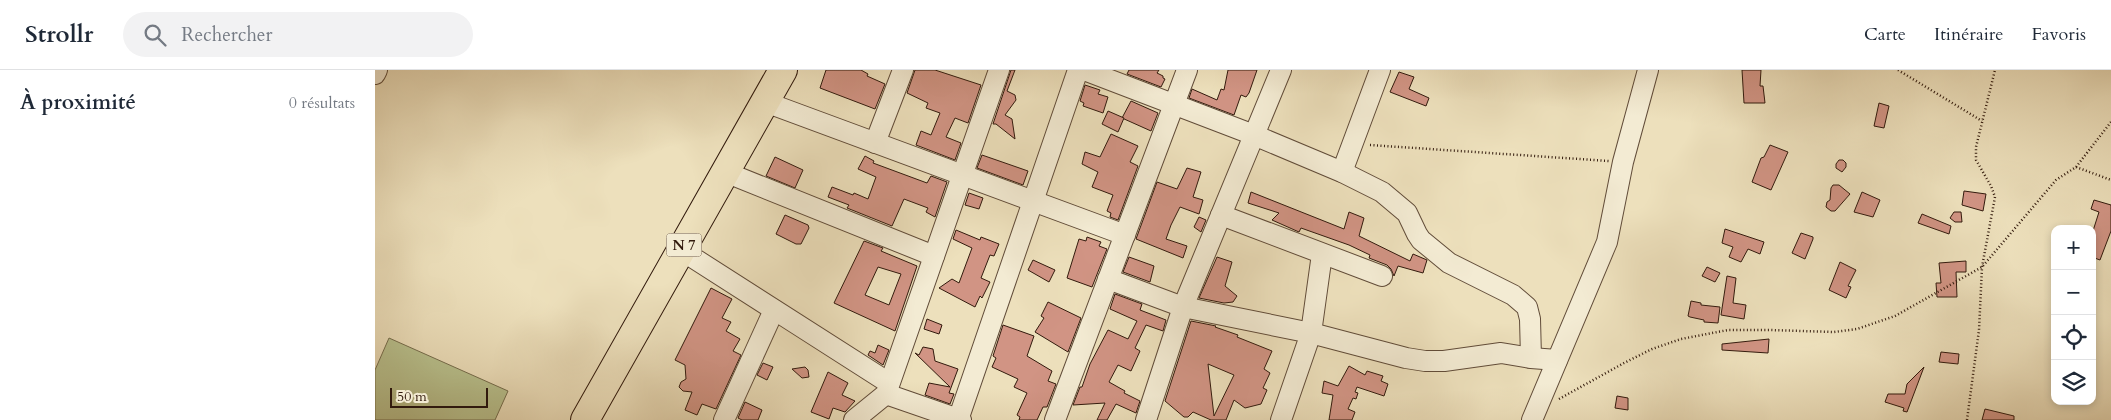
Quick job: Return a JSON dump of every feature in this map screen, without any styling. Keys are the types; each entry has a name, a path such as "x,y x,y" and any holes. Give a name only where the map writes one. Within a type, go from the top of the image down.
{"highway":[{"name":"N 7","path":"585,420 783,70"}],"street":[{"path":"375,74 377,70"},
{"path":"875,143 903,70"},
{"path":"854,420 887,389 997,70"},
{"path":"681,250 774,310 887,389 959,420 1078,70"},
{"path":"1084,70 1254,135 1342,172 1393,200 1407,213 1417,234 1449,263 1513,295 1527,307 1530,319 1531,358"},
{"path":"1055,420 1187,70"},
{"path":"1146,420 1183,307 1281,70"},
{"path":"1342,172 1380,70"},
{"path":"1530,417 1557,360 1607,242 1623,162 1648,70"},
{"path":"765,102 1125,235"},
{"path":"725,172 934,256"},
{"path":"1221,215 1382,276"},
{"path":"1281,420 1311,333 1322,254"},
{"path":"1108,279 1183,307 1311,333 1406,358 1425,361 1459,359 1501,353 1557,360"},
{"path":"724,420 774,310"}],"path":[{"path":"1898,70 1982,121"},
{"path":"1967,420 1979,330 1982,267 1995,197 1977,160 1976,147 1995,70"},
{"path":"1530,417 1624,363 1681,339 1728,330 1835,332 1876,324 1895,316 1982,267 2056,180 2076,167 2111,122"},
{"path":"1353,144 1623,162"},
{"path":"2076,167 2111,180"}],"green space":[{"path":"389,338 508,391 495,420 375,420 375,370"}],"building":[{"path":"826,70 861,70 868,74 867,76 885,84 875,109 820,88"},
{"path":"915,70 935,70 981,85 968,123 955,118 946,137 961,143 955,160 916,145 921,131 931,135 940,113 926,108 928,103 907,93"},
{"path":"1011,70 1015,70 1007,91 1015,95 1016,100 1005,115 1012,119 1015,139 996,124 993,124"},
{"path":"1129,70 1159,70 1157,73 1165,79 1161,87 1127,74"},
{"path":"1228,70 1257,70 1249,93 1246,97 1241,95 1234,115 1189,98 1192,89 1217,100 1221,89 1224,90"},
{"path":"1742,70 1761,70 1760,86 1763,86 1765,103 1744,103"},
{"path":"1399,72 1414,77 1409,89 1429,98 1426,106 1390,92"},
{"path":"1085,85 1100,90 1098,94 1108,97 1103,113 1083,106 1084,103 1080,101"},
{"path":"1131,101 1158,113 1151,131 1122,118"},
{"path":"1879,103 1889,106 1884,128 1874,126"},
{"path":"1108,111 1124,118 1118,132 1102,124"},
{"path":"1111,134 1138,146 1130,162 1138,166 1118,220 1110,217 1111,213 1107,211 1113,195 1092,187 1098,172 1082,164 1085,152 1100,157"},
{"path":"1770,145 1788,152 1771,190 1752,182 1761,158 1764,157"},
{"path":"982,155 1028,171 1023,185 977,168"},
{"path":"865,156 874,161 873,163 927,183 931,176 947,182 935,217 926,212 928,208 904,199 892,226 847,208 849,205 828,197 832,187 868,199 876,177 858,169"},
{"path":"775,157 803,170 795,188 766,176"},
{"path":"1839,160 1843,160 1846,163 1846,167 1842,172 1836,168"},
{"path":"1187,168 1201,172 1193,197 1203,200 1199,214 1180,207 1166,239 1187,246 1183,258 1136,239 1157,182 1177,189"},
{"path":"1833,185 1839,185 1850,194 1835,211 1831,211 1826,207 1827,202 1830,200"},
{"path":"1964,191 1986,194 1983,211 1962,205"},
{"path":"1251,192 1344,229 1349,212 1364,218 1359,236 1410,261 1413,254 1427,260 1423,273 1398,266 1394,276 1387,265 1369,258 1370,255 1349,245 1301,228 1299,232 1272,220 1279,213 1248,203"},
{"path":"1862,192 1880,200 1873,217 1854,212"},
{"path":"969,193 983,198 979,209 965,205"},
{"path":"2094,200 2111,205 2111,231 2100,260 2096,258 2095,225 2099,212 2091,209"},
{"path":"1954,212 1961,212 1962,222 1955,222 1950,218"},
{"path":"1922,214 1951,226 1949,234 1918,223"},
{"path":"785,215 808,225 809,228 801,244 796,244 776,234"},
{"path":"1199,217 1206,220 1201,232 1194,227"},
{"path":"1725,229 1764,242 1760,254 1748,249 1741,262 1729,257 1733,247 1722,243"},
{"path":"956,230 980,240 981,237 999,244 994,256 990,255 981,278 990,282 975,307 939,288 952,279 959,283 972,248 953,239"},
{"path":"1801,233 1813,237 1805,259 1792,253"},
{"path":"1087,237 1101,242 1099,246 1107,249 1092,287 1067,278 1079,239 1086,241"},
{"path":"864,241 883,248 881,251 917,266 895,331 834,303","holes":["878,267 901,274 889,305 865,295"]},
{"path":"1129,257 1154,266 1150,282 1123,272"},
{"path":"1217,257 1232,262 1225,286 1237,296 1233,302 1224,303 1199,298"},
{"path":"1033,260 1055,270 1049,282 1028,270"},
{"path":"1966,261 1966,272 1956,272 1957,297 1937,297 1936,283 1941,283 1939,263"},
{"path":"1840,262 1856,270 1848,286 1851,287 1846,298 1829,290"},
{"path":"1707,267 1720,273 1715,282 1702,276"},
{"path":"1727,276 1736,278 1733,303 1746,305 1744,319 1721,315"},
{"path":"711,288 732,299 722,318 731,322 726,331 740,339 733,351 741,355 716,409 702,404 697,415 685,410 692,392 683,391 679,387 681,382 686,379 685,365 675,360"},
{"path":"1115,294 1142,304 1140,310 1166,320 1163,331 1146,325 1135,348 1140,351 1131,371 1118,365 1109,382 1125,391 1124,393 1140,401 1136,413 1116,404 1107,420 1097,420 1105,403 1073,405 1090,364 1108,330 1128,339 1137,321 1110,309"},
{"path":"1691,301 1701,303 1701,305 1720,307 1718,323 1704,322 1704,320 1688,316"},
{"path":"1048,302 1081,318 1068,352 1035,332 1044,318 1041,316"},
{"path":"927,319 942,325 939,334 924,329"},
{"path":"1191,321 1216,326 1272,351 1264,369 1270,373 1263,388 1267,390 1261,404 1245,408 1234,400 1226,420 1211,420 1193,412 1188,417 1184,417 1165,401","holes":["1208,364 1234,375 1214,416"]},
{"path":"1003,325 1034,336 1027,356 1052,371 1048,381 1056,384 1047,407 1043,407 1037,420 1019,420 1020,417 1017,415 1027,393 1014,387 1018,379 992,367 996,358 993,356"},
{"path":"1769,339 1768,353 1722,350 1722,344"},
{"path":"878,345 889,350 883,365 868,355 870,351 875,353"},
{"path":"923,347 933,349 935,361 958,369 949,393 954,394 950,404 925,395 929,383 950,387 915,353 919,355"},
{"path":"1941,352 1959,354 1958,364 1939,362"},
{"path":"763,363 773,367 767,380 757,375"},
{"path":"1349,366 1365,375 1367,371 1383,376 1381,381 1388,384 1384,396 1357,387 1355,392 1358,393 1356,399 1353,398 1348,409 1355,412 1352,420 1329,420 1333,395 1322,393 1324,381 1338,386"},
{"path":"805,367 808,370 809,377 802,378 792,369"},
{"path":"1924,367 1907,412 1903,411 1904,408 1885,402 1888,394 1905,394 1907,384"},
{"path":"828,372 848,383 842,395 855,401 845,412 833,408 829,419 811,412"},
{"path":"1617,396 1628,398 1628,410 1615,408"},
{"path":"745,402 762,410 758,420 742,420 738,418"},
{"path":"1985,409 2014,416 2014,420 1982,420"}]}
